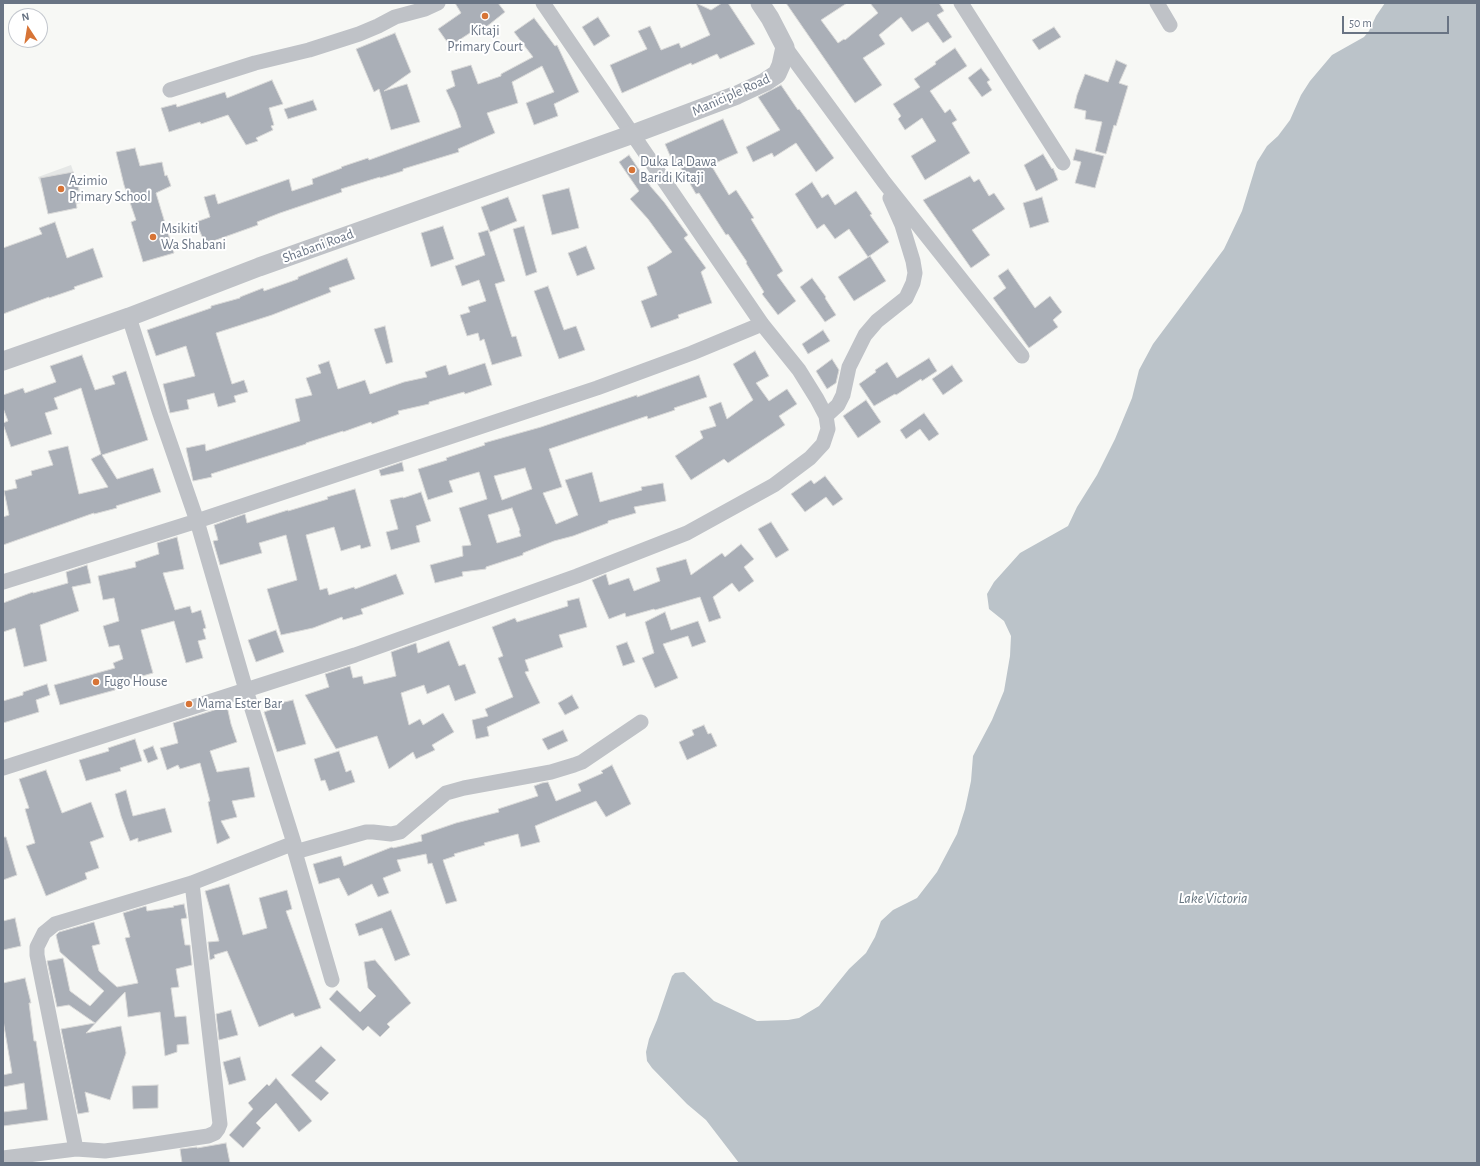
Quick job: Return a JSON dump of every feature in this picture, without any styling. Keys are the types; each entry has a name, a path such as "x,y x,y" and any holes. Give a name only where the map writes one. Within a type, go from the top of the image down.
{"street":[{"path":"170,90 359,34 395,17 425,9 438,3"},
{"path":"3,768 355,655 577,576 688,533 774,485 810,458 823,444 828,429 826,416 817,398 799,370 762,324 543,3"},
{"path":"760,3 770,18 785,47 884,182 1022,356"},
{"path":"960,3 1063,163"},
{"path":"1157,3 1170,25"},
{"name":"Maniciple Road","path":"633,134 737,95 765,82 777,74 782,65 785,47"},
{"name":"Shabani Road","path":"3,361 129,317 267,265 633,134"},
{"path":"826,416 838,405 843,395 849,367 865,335 877,321 906,298 913,283 915,273 911,254 902,225 884,182"},
{"path":"129,317 159,411 197,521 246,690 295,847 332,980"},
{"path":"3,582 197,521 597,388 692,353 762,324"},
{"path":"76,1149 37,956 37,947 44,933 55,924 192,883 295,847 366,832 391,834 400,832 446,793 464,788 551,772 574,765 582,762 641,722"},
{"path":"3,1158 76,1149 107,1157 208,1136 215,1133 218,1129 220,1124 192,883"}],"shaded area":[{"name":"Azimio Primary School","path":"71,165 84,202 51,213 38,177"}],"water":[{"name":"Lake Victoria","path":"1385,3 1477,3 1477,1163 739,1163 706,1120 687,1104 647,1061 646,1052 649,1039 672,976 675,973 684,972 714,1001 757,1021 788,1020 799,1018 819,1006 849,969 866,953 875,937 881,921 893,910 917,898 937,872 957,834 965,809 971,781 973,756 992,720 1004,691 1010,656 1011,636 1004,621 989,609 987,594 994,582 1020,553 1068,526 1077,507 1097,475 1115,439 1132,398 1139,370 1153,344 1224,249 1242,211 1257,162 1267,146 1278,136 1290,120 1301,95 1310,81 1332,55 1364,37"}],"building":[{"path":"455,3 498,3 505,12 476,35 473,31 450,46 438,29 461,13"},
{"path":"696,3 711,10 722,3 728,3 755,44 720,59 717,54 692,65 691,63 622,93 610,65 647,49 638,31 650,26 661,50 679,43 681,48 710,35"},
{"path":"786,3 847,3 821,20 838,43 844,39 845,40 878,13 870,3 939,3 944,11 937,15 952,37 943,43 928,22 912,32 901,17 879,35 885,44 863,58 882,85 855,103"},
{"path":"598,17 610,36 594,46 582,27"},
{"path":"534,18 555,46 557,45 579,92 554,104 558,116 534,125 526,103 554,92 542,66 512,82 518,103 487,113 495,133 458,149 459,152 403,169 403,171 341,189 342,192 280,213 257,222 258,225 205,244 196,222 210,217 204,197 215,194 218,204 289,179 292,191 313,184 312,179 342,168 341,167 368,158 369,160 461,127 446,90 455,86 451,71 471,65 478,84 501,76 501,74 533,57 514,32"},
{"path":"1054,27 1061,37 1039,50 1032,40"},
{"path":"395,33 411,72 384,91 407,84 420,122 391,130 379,89 374,92 356,49"},
{"path":"955,48 967,66 930,91 945,113 950,109 957,120 952,123 970,153 925,180 911,156 936,141 922,118 905,130 898,119 901,116 893,104 920,87 914,79 936,64 935,62"},
{"path":"1116,60 1127,65 1119,83 1128,86 1116,126 1114,125 1106,154 1095,151 1102,122 1085,119 1086,111 1074,108 1085,74 1108,82"},
{"path":"981,68 990,80 987,82 992,90 982,97 968,78"},
{"path":"272,80 283,104 269,108 274,125 271,126 273,130 256,138 258,141 246,145 228,115 169,132 161,108 176,104 177,107 225,92 227,98"},
{"path":"781,85 834,158 816,172 796,143 774,157 772,153 753,162 746,147 780,130 758,97"},
{"path":"313,100 317,110 288,119 284,109"},
{"path":"723,119 738,153 711,165 729,195 736,190 754,218 751,219 783,271 777,275 796,301 778,315 762,294 764,292 746,263 747,262 728,234 726,235 699,193 696,194 678,163 674,165 665,144"},
{"path":"135,148 140,166 162,162 165,176 167,175 171,186 156,193 174,253 143,262 131,222 136,220 124,185 116,152"},
{"path":"1076,149 1104,156 1095,188 1075,183 1081,162 1073,160"},
{"path":"1043,154 1052,169 1053,168 1058,180 1036,191 1024,165"},
{"path":"629,155 651,187 688,235 684,238 706,268 701,272 712,303 678,315 679,318 651,328 641,301 657,295 647,267 672,252 648,219 630,199 639,191 619,162"},
{"name":"Azimio Primary School","path":"73,172 79,190 74,192 77,208 48,214 40,178"},
{"path":"970,176 974,182 979,179 989,196 994,193 1005,209 972,230 990,255 971,268 923,200"},
{"path":"812,182 822,198 828,194 835,205 856,191 872,214 870,215 889,242 868,257 849,229 835,239 824,224 817,229 795,194"},
{"path":"569,188 579,228 552,235 542,195"},
{"path":"508,197 517,221 490,232 481,207"},
{"path":"1042,197 1049,222 1030,228 1023,203"},
{"path":"55,222 67,258 93,248 103,277 74,287 75,289 3,314 3,248 42,234 39,228"},
{"path":"443,226 454,259 431,267 421,233"},
{"path":"524,226 537,272 526,276 513,229"},
{"path":"488,230 505,281 495,284 512,337 516,336 522,356 492,365 484,339 480,341 478,333 467,336 460,315 470,312 468,307 486,301 479,280 462,286 455,266 485,255 478,233"},
{"path":"586,246 595,269 577,276 568,253"},
{"path":"870,256 886,281 854,301 838,277"},
{"path":"347,258 355,279 329,288 331,292 272,315 216,333 232,384 244,380 248,392 234,396 236,402 218,407 214,393 187,400 189,409 170,413 163,384 195,376 186,346 156,356 147,330 211,308 211,306 240,298 263,288 264,291 298,279 298,277"},
{"path":"1008,269 1035,308 1050,296 1062,312 1053,320 1058,327 1029,348 993,298 1006,288 998,276"},
{"path":"812,278 826,297 825,298 836,315 825,322 800,287"},
{"path":"548,286 564,330 576,326 585,350 559,359 534,291"},
{"path":"385,326 393,362 386,364 374,329"},
{"path":"823,330 830,341 808,354 802,344"},
{"path":"755,351 769,376 756,383 769,401 787,389 797,404 779,416 785,425 728,463 724,459 691,480 675,456 703,438 700,431 716,426 709,407 721,402 727,419 753,400 733,364"},
{"path":"82,355 95,390 115,384 112,376 126,371 148,440 102,455 117,479 153,468 161,492 116,506 117,508 94,513 3,545 3,517 9,515 4,491 17,488 15,480 32,475 31,471 53,465 48,451 68,446 79,494 108,487 91,459 101,454 81,388 54,398 58,409 45,413 52,434 11,447 3,424 8,421 3,408 3,395 23,388 25,393 56,382 50,366"},
{"path":"929,358 937,371 922,381 921,379 896,395 895,394 874,406 859,384 887,362 897,378"},
{"path":"832,359 839,370 836,383 827,389 816,371"},
{"path":"329,361 338,389 365,380 370,394 404,382 427,377 425,372 446,365 449,375 485,363 492,385 465,394 464,392 429,402 429,404 398,411 399,414 372,424 371,422 211,474 212,477 193,481 186,448 205,444 206,451 300,421 295,399 312,395 306,378 321,373 318,365"},
{"path":"952,365 963,381 943,395 932,379"},
{"path":"699,375 707,397 674,408 675,410 648,419 647,416 549,449 562,487 543,493 556,524 578,515 565,480 592,472 600,502 642,490 641,487 663,483 666,501 634,507 636,513 608,521 608,523 573,536 554,541 523,553 523,555 486,567 486,569 462,572 463,576 435,583 430,565 463,556 462,546 471,545 459,508 487,499 479,472 449,481 453,492 428,500 418,469 447,460 446,458 485,445 484,443 541,427 637,395 637,397","holes":["525,468 532,489 502,500 494,476","512,508 521,536 497,543 488,515"]},
{"path":"866,400 881,422 858,438 843,416"},
{"path":"924,413 939,434 929,441 920,429 906,439 900,430"},
{"path":"402,462 404,471 381,476 379,470"},
{"path":"825,476 843,499 833,506 826,497 805,512 791,494 811,480 814,484"},
{"path":"355,489 371,546 361,549 360,545 341,551 334,527 306,535 320,590 327,588 329,595 354,587 355,589 396,574 404,594 361,609 363,614 343,620 342,617 313,628 281,635 267,589 297,580 286,535 259,543 262,553 220,565 213,541 218,540 214,525 245,514 247,523 328,499 327,497"},
{"path":"421,492 431,521 416,526 420,542 391,550 386,532 398,529 390,500 403,498"},
{"path":"771,522 789,550 776,558 758,529"},
{"path":"177,537 184,569 163,573 175,610 190,606 192,613 201,610 206,628 203,629 206,639 198,641 203,658 186,663 174,621 141,630 153,673 114,684 115,690 60,705 54,685 115,668 113,663 123,659 119,645 109,647 103,626 119,621 114,598 103,600 98,576 136,567 135,562 159,554 157,543"},
{"path":"741,544 754,559 744,567 754,581 739,592 732,583 713,597 721,618 709,622 700,597 626,617 625,613 609,619 592,580 606,574 609,585 629,578 634,591 660,581 656,568 686,559 691,575 722,553 725,557"},
{"path":"87,565 91,583 72,587 79,611 40,625 47,661 24,667 15,628 3,632 3,603 33,592 68,583 66,572"},
{"path":"579,598 587,627 559,635 563,647 525,660 529,671 525,672 540,703 487,727 489,736 476,739 472,720 488,716 485,709 513,697 498,658 503,656 492,627 515,618 517,622 568,606 567,601"},
{"path":"665,612 671,630 698,621 706,642 692,647 688,636 663,644 678,678 655,688 642,658 654,653 645,622"},
{"path":"276,630 284,652 256,662 248,640"},
{"path":"449,641 459,666 465,664 476,693 455,701 449,685 427,694 424,685 401,693 409,725 420,719 423,725 443,713 454,732 432,745 435,750 416,759 413,752 389,769 377,736 336,749 305,695 329,687 325,674 350,666 353,678 362,676 364,684 396,676 391,652 416,643 418,653"},
{"path":"627,642 635,662 623,666 616,646"},
{"path":"47,684 50,695 36,700 39,712 3,723 3,701 23,695 23,692"},
{"path":"572,695 579,708 565,715 558,703"},
{"path":"293,700 306,744 277,752 264,712 281,706 280,703"},
{"path":"227,706 237,742 210,751 217,772 249,767 255,797 232,801 237,817 221,821 230,838 217,844 208,802 210,801 200,763 180,769 178,765 167,770 160,748 178,743 173,723"},
{"path":"704,725 708,734 711,733 717,746 687,760 679,742 694,735 692,730"},
{"path":"563,730 568,741 548,750 542,739"},
{"path":"135,739 142,761 120,768 121,771 86,781 79,760 109,751 108,748"},
{"path":"153,746 158,759 148,763 143,750"},
{"path":"339,751 346,772 351,770 355,782 329,791 325,780 321,781 314,759"},
{"path":"612,765 631,804 606,817 596,801 535,826 540,842 521,847 518,834 484,843 485,845 454,854 455,856 443,860 457,901 446,904 432,863 428,864 426,854 397,860 401,871 383,878 389,893 378,897 372,884 348,896 339,878 319,884 313,864 341,856 344,866 392,847 422,841 421,835 456,823 499,812 498,809 538,796 534,786 542,783 548,782 556,801 581,791 578,784 603,773 601,771"},
{"path":"46,770 62,813 91,802 104,837 90,842 99,868 85,873 87,879 46,896 26,846 35,843 25,809 29,808 19,779"},
{"path":"126,790 133,816 165,808 172,832 138,842 138,838 130,841 115,794"},
{"path":"3,837 6,837 17,875 3,880"},
{"path":"229,884 243,935 267,928 259,898 287,890 292,909 286,911 321,1008 295,1017 293,1013 259,1027 227,951 214,955 215,958 210,960 208,942 219,941 205,891"},
{"path":"184,904 187,918 181,919 185,945 190,945 192,965 176,969 179,987 171,988 175,1017 186,1016 189,1044 177,1045 177,1052 165,1056 160,1012 128,1017 125,992 86,1033 121,1026 126,1053 110,1100 85,1092 89,1112 78,1114 61,1029 95,1023 69,1005 57,1007 47,961 63,958 70,991 90,1006 104,991 60,952 56,935 59,932 94,922 100,944 92,946 99,971 117,987 138,983 125,938 130,937 123,913 146,906 147,911"},
{"path":"391,910 410,955 395,961 382,928 359,936 355,924"},
{"path":"15,918 21,946 3,950 3,921"},
{"path":"375,960 411,1003 387,1024 390,1027 380,1037 368,1026 363,1031 329,999 337,990 360,1012 376,996 368,988 364,962"},
{"path":"25,978 31,1003 29,1003 34,1041 36,1041 48,1120 3,1126 3,1112 27,1109 24,1083 3,1087 3,1075 12,1073 3,1020 3,983"},
{"path":"231,1010 238,1035 219,1040 216,1014"},
{"path":"321,1046 336,1060 315,1081 329,1093 321,1101 291,1075"},
{"path":"240,1057 246,1080 229,1085 223,1062"},
{"path":"276,1078 312,1121 299,1132 276,1103 256,1123 261,1128 243,1148 229,1135 253,1109 248,1103 267,1084 269,1086"},
{"path":"158,1085 158,1108 133,1109 132,1086"},
{"path":"226,1143 230,1163 182,1163 180,1149 197,1148"}],"place":[{"name":"Kitaji Primary Court","path":"485,16"},
{"name":"Duka La Dawa Baridi Kitaji","path":"632,170"},
{"name":"Azimio Primary School","path":"61,189"},
{"name":"Msikiti Wa Shabani","path":"153,237"},
{"name":"Fugo House","path":"96,682"},
{"name":"Mama Ester Bar","path":"189,704"}]}
